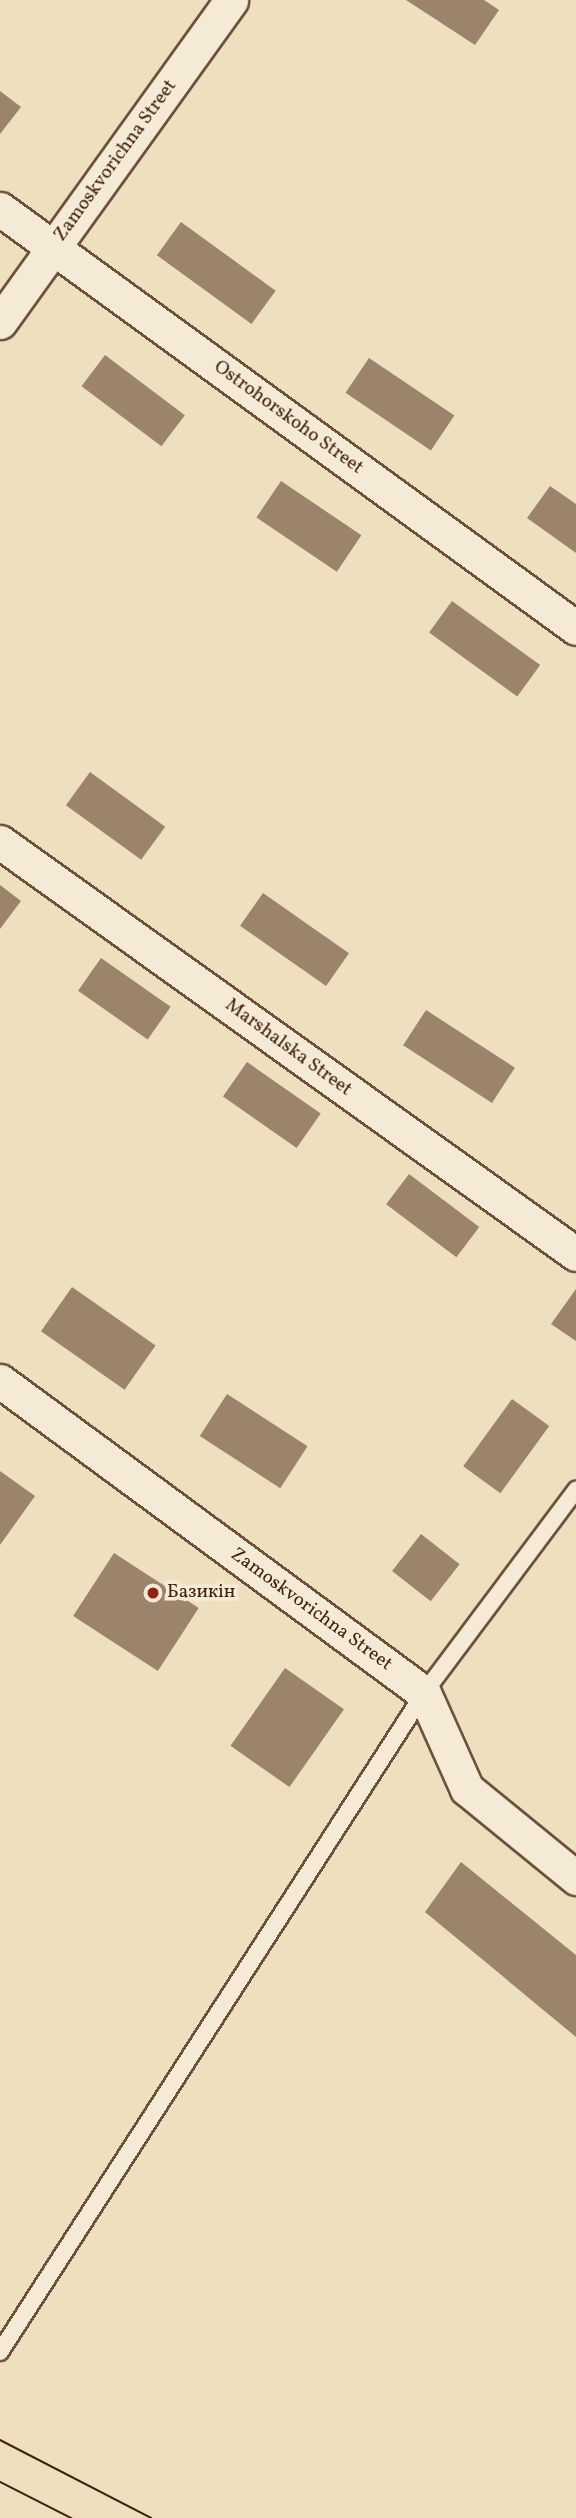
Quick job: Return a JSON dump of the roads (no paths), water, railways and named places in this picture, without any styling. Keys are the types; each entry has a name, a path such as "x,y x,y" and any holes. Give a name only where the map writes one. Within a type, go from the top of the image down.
{"street":[{"name":"Zamoskvorichna Street","path":"0,322 231,0"},
{"name":"Ostrohorskoho Street","path":"0,209 576,628"},
{"name":"Marshalska Street","path":"0,842 576,1254"},
{"name":"Zamoskvorichna Street","path":"0,1381 425,1693"},
{"path":"425,1693 467,1789 576,1878"}],"lane":[{"path":"0,2352 425,1693 576,1490"}],"tram line":[{"path":"0,2440 151,2518"},
{"path":"0,2482 71,2518"}],"place":[{"name":"Базикін","path":"153,1593"}]}
